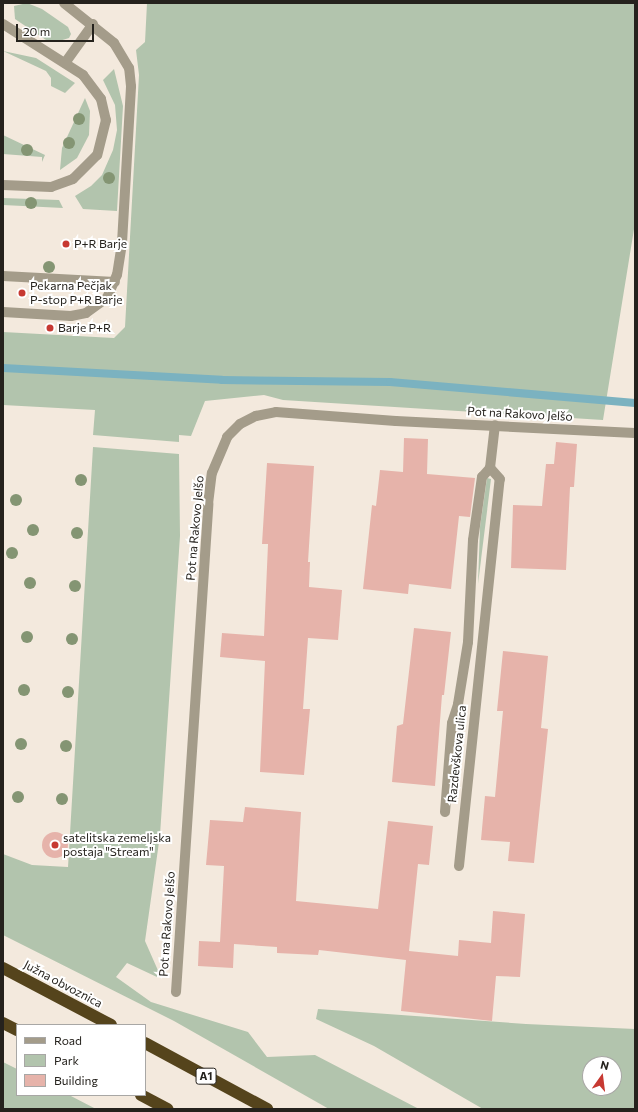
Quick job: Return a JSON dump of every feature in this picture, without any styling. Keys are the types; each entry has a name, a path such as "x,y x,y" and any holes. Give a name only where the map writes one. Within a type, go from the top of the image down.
{"highway":[{"name":"Južna obvoznica","path":"3,968 109,1024"},
{"path":"3,1022 16,1029"},
{"name":"A1","path":"146,1044 267,1109"},
{"path":"143,1096 167,1109"}],"street":[{"path":"3,312 71,316 86,313 101,304 115,282 122,243 131,86 125,59 114,44 93,24 64,3"},
{"path":"3,24 83,75 101,99 106,120 97,154 82,172 59,186 40,188 3,185"},
{"path":"65,63 93,24"},
{"path":"3,276 115,282"},
{"name":"Pot na Rakovo Jelšo","path":"176,992 208,504 212,473 227,437 240,424 256,416 276,412 635,433"},
{"name":"Razdevškova ulica","path":"444,812 452,723 458,704 468,642 473,540 482,477 490,468 495,425"},
{"name":"Razdevškova ulica","path":"460,866 481,644 500,479 490,468"},
{"path":"468,642 481,644"}],"green space":[{"path":"27,3 42,9 68,27 71,34 69,38 56,42 46,40 15,19 14,6"},
{"path":"147,3 635,3 635,223 603,420 283,400 264,395 205,401 191,436 179,435 179,442 93,435 95,410 3,405 3,332 114,338 125,327 139,75 136,50 145,42"},
{"path":"3,51 36,58 75,83 65,93 51,86 51,78 46,71"},
{"path":"114,69 123,106 117,211 83,209 75,196 91,186 102,175 113,150 117,130 115,105 103,80"},
{"path":"85,98 90,111 89,135 77,158 60,170 62,148"},
{"path":"3,135 45,155 42,162 42,157 3,154"},
{"path":"3,198 59,200 63,208 3,205"},
{"path":"93,447 179,454 180,536 160,835 145,941 160,975 157,977 127,963 116,977 151,1002 248,1032 267,1057 315,1055 419,1109 329,1109 174,1021 3,935 3,854 32,865 68,867"},
{"path":"487,478 491,479 478,584 480,527"},
{"path":"318,1009 526,1024 635,1029 635,1109 483,1109 374,1046 316,1019"},
{"path":"3,1062 16,1068 16,1096 71,1096 96,1109 3,1109"}],"building":[{"path":"404,438 428,439 427,474 475,478 470,517 459,516 451,589 409,584 408,594 363,589 372,505 376,506 380,470 403,472"},
{"path":"556,442 577,444 574,487 570,487 566,570 511,568 513,505 542,506 546,464 554,464"},
{"path":"267,463 314,466 308,562 310,562 309,587 342,590 338,640 308,638 303,709 310,709 304,775 260,772 265,661 220,657 222,633 264,636 268,544 262,544"},
{"path":"414,628 451,632 444,695 442,695 435,786 392,782 397,726 403,724"},
{"path":"503,651 548,656 541,728 548,729 534,863 508,861 510,842 481,840 485,796 495,797 503,711 497,711"},
{"path":"245,807 301,812 296,901 378,909 388,821 433,826 429,865 418,864 409,951 458,956 459,940 491,943 493,911 525,914 520,977 496,976 492,1021 401,1011 406,960 319,950 318,955 277,953 277,947 234,944 233,968 198,966 199,941 220,942 224,866 206,865 210,820 243,822"},
{"name":"satelitska zemeljska postaja \"Stream\"","path":"55,832 64,836 68,845 64,854 55,858 46,854 42,845 46,836"}],"waterway":[{"path":"3,368 222,380 390,382 635,403"}],"place":[{"name":"P+R Barje","path":"66,244"},
{"name":"Pekarna Pečjak P-stop P+R Barje","path":"22,293"},
{"name":"Barje P+R","path":"50,328"},
{"name":"satelitska zemeljska postaja \"Stream\"","path":"55,845"}]}
